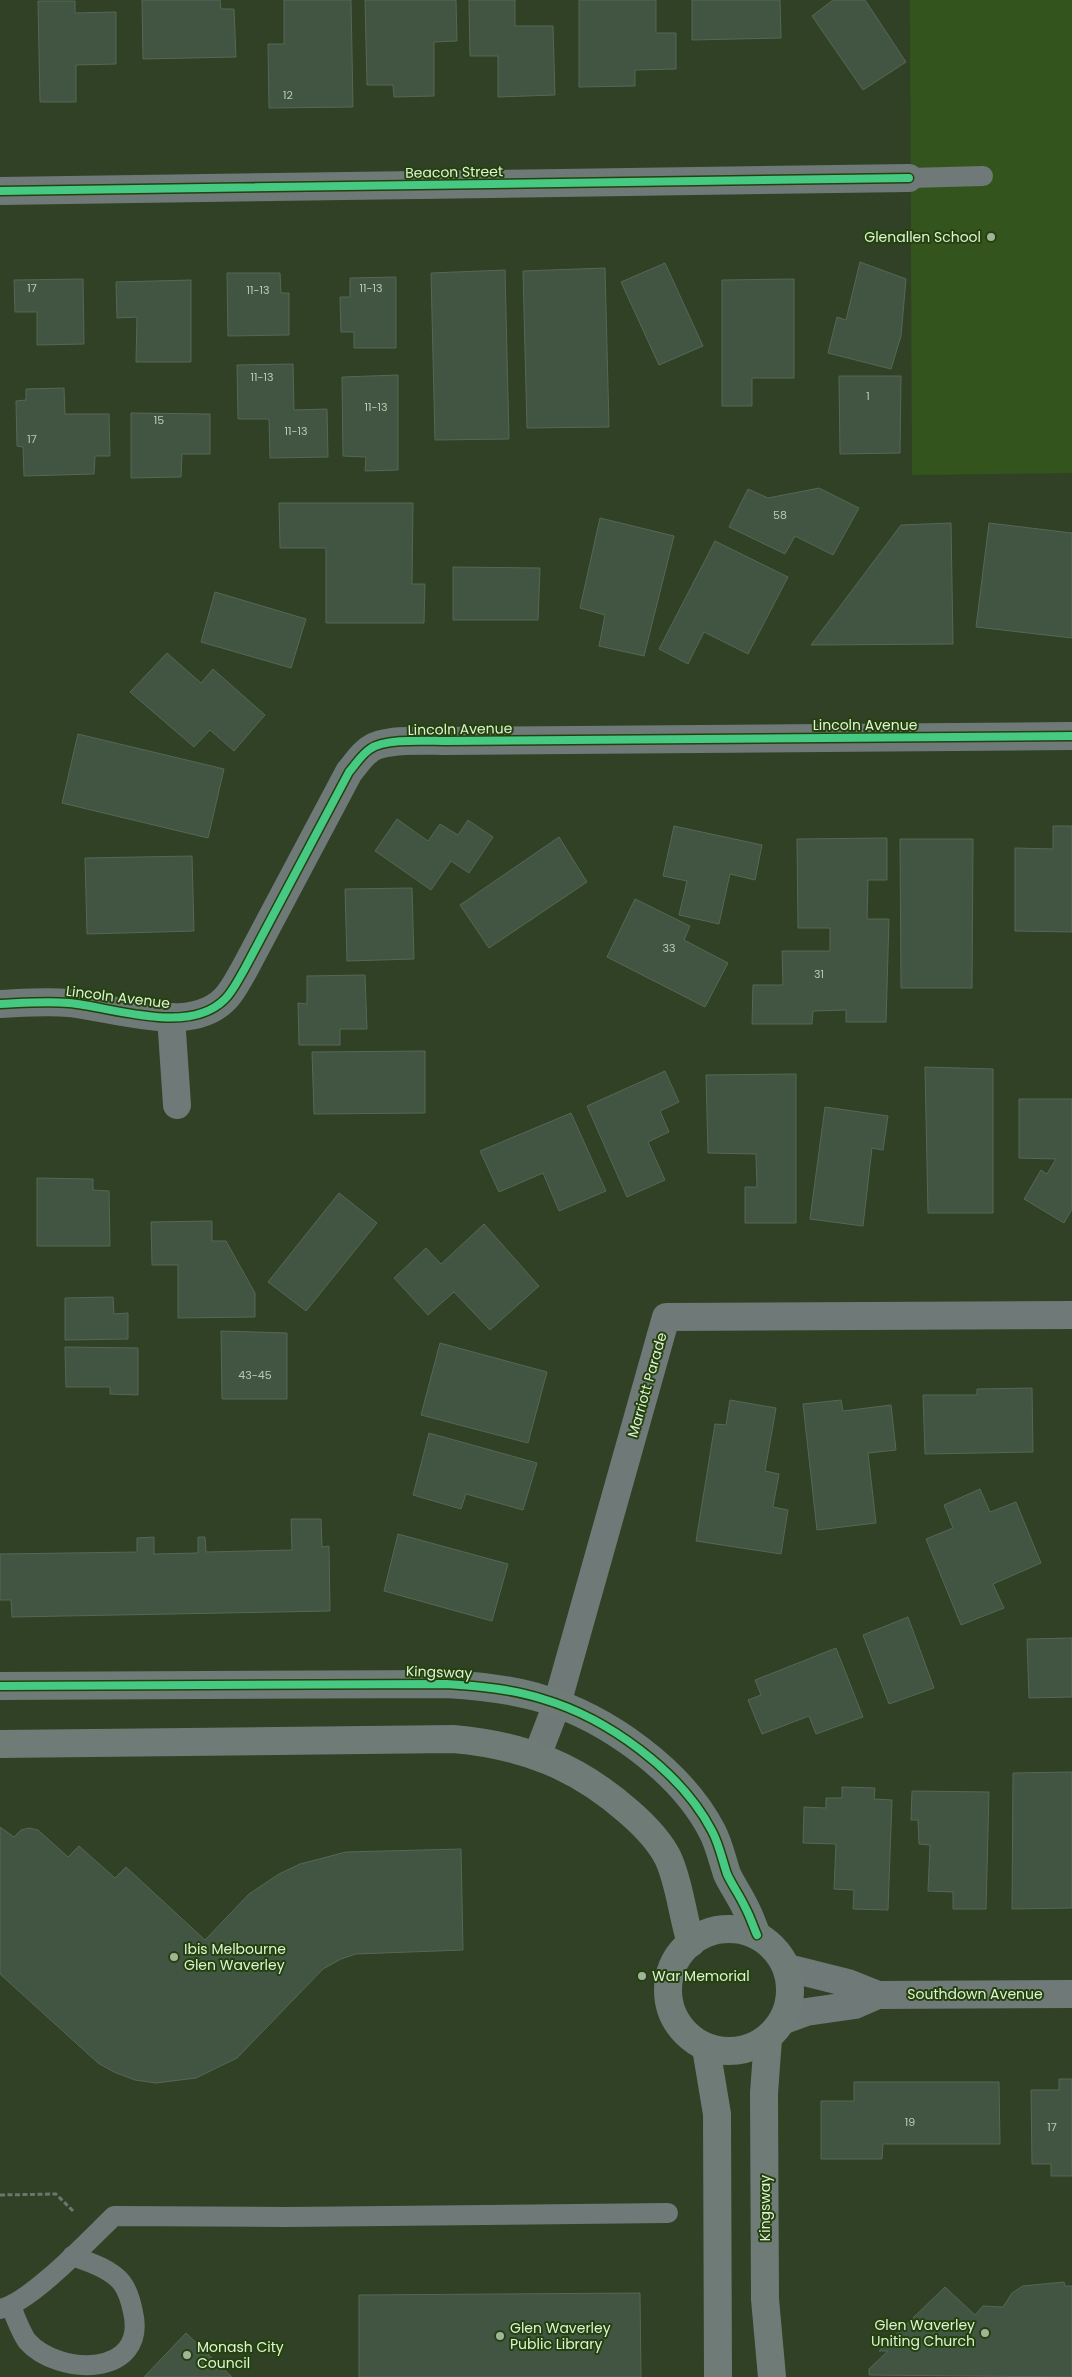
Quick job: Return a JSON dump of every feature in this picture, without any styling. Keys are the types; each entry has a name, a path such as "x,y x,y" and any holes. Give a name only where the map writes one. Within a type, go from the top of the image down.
{"street":[{"name":"Beacon Street","path":"0,191 909,178"},
{"name":"Lincoln Avenue","path":"0,1004 68,1003 141,1015 171,1017 201,1012 215,1007 233,989 332,801 361,756 372,747 390,743 445,741 1072,736"},
{"name":"Lincoln Avenue","path":"171,1017 177,1105"},
{"name":"Marriott Parade","path":"537,1756 557,1704 666,1317 1072,1315"},
{"name":"Kingsway","path":"0,1686 446,1684 513,1691 557,1704 581,1712 621,1737 661,1767 686,1793 712,1831 728,1874 757,1935"},
{"path":"0,1744 453,1739 494,1744 537,1756 582,1776 604,1791 642,1823 662,1846 673,1870 682,1918 691,1943"},
{"path":"723,1929 740,1930 757,1935 776,1948 788,1968 791,1986 790,2004 776,2030 748,2050 727,2052 706,2048 690,2038 677,2024 670,2006 668,1989 670,1971 678,1955 691,1943 706,1934 723,1929"},
{"name":"Southdown Avenue","path":"788,1968 878,1994 1072,1994"},
{"name":"Southdown Avenue","path":"776,2030 806,2012 855,2006 878,1994"},
{"name":"Kingsway","path":"772,2377 765,2299 764,2094 776,2030"},
{"path":"706,2048 717,2114 718,2377"}],"lane":[{"path":"909,178 984,176"},
{"path":"72,2256 114,2275 122,2283 129,2296 136,2325 132,2339 122,2357 108,2366 92,2371 64,2369 50,2363 28,2342 5,2308 72,2256 114,2216 286,2217 668,2213"}],"path":[{"path":"0,2195 56,2194 95,2234"}],"shaded area":[{"name":"Glenallen School","path":"910,0 1072,0 1072,473 912,475"}],"building":[{"path":"142,0 220,0 221,9 234,9 236,57 143,59"},
{"path":"284,0 351,0 353,107 269,108 268,44 284,44"},
{"path":"365,0 456,0 457,41 434,42 434,96 394,97 393,85 367,85"},
{"path":"469,0 515,0 515,26 553,26 555,95 498,97 498,56 470,56"},
{"path":"579,0 656,0 656,33 676,33 676,69 635,70 635,86 579,87"},
{"path":"692,0 780,0 781,38 692,40"},
{"path":"833,0 865,0 906,62 863,90 812,16"},
{"path":"38,1 75,1 75,13 116,12 116,64 76,65 76,102 40,102"},
{"path":"860,262 906,279 901,336 891,369 828,353 837,317 846,320"},
{"path":"665,263 703,346 659,365 621,282"},
{"path":"605,268 609,427 527,428 523,271"},
{"path":"505,270 509,439 435,440 431,273"},
{"path":"227,273 280,273 281,293 289,293 289,335 228,336"},
{"path":"396,277 396,348 354,348 354,332 341,332 340,297 350,297 350,278"},
{"path":"83,279 84,344 37,345 37,312 15,312 14,280"},
{"path":"794,279 794,378 752,378 752,406 722,406 722,280"},
{"path":"191,280 191,362 136,362 137,317 117,318 116,282"},
{"path":"293,364 294,410 327,409 328,457 270,458 269,419 238,419 237,365"},
{"path":"398,375 398,470 365,471 366,457 343,456 342,377"},
{"path":"839,376 901,376 900,453 840,454"},
{"path":"64,388 65,414 109,414 110,456 95,456 94,474 24,476 23,447 17,446 16,401 26,400 26,389"},
{"path":"131,413 210,414 210,454 182,454 181,477 131,478"},
{"path":"819,488 859,508 833,555 795,536 785,554 729,527 748,489 768,498"},
{"path":"279,503 413,503 412,584 425,584 424,623 326,623 326,548 280,548"},
{"path":"600,518 674,536 644,656 599,646 605,615 580,608"},
{"path":"951,523 953,644 811,645 901,525"},
{"path":"989,523 1072,533 1072,638 976,627"},
{"path":"715,541 788,577 748,654 704,632 688,664 659,649"},
{"path":"453,567 540,568 538,620 453,620"},
{"path":"215,592 306,619 291,668 201,642"},
{"path":"167,653 201,683 213,669 265,715 234,751 210,730 194,747 130,692"},
{"path":"78,734 224,769 208,838 62,803"},
{"path":"397,819 428,841 440,824 458,835 468,820 493,837 469,873 451,861 431,890 375,851"},
{"path":"674,826 762,845 755,880 730,874 719,924 679,915 687,881 663,876"},
{"path":"1053,826 1072,826 1072,932 1015,931 1015,848 1053,849"},
{"path":"559,837 587,882 489,948 460,905"},
{"path":"887,838 887,880 868,880 867,919 889,919 886,1022 846,1022 846,1010 813,1011 812,1024 752,1024 753,985 783,985 782,951 830,951 830,928 798,928 797,839"},
{"path":"900,839 973,839 972,988 901,988"},
{"path":"192,856 194,931 87,934 85,858"},
{"path":"412,888 414,959 347,961 345,889"},
{"path":"635,899 690,926 684,940 728,963 705,1007 607,957"},
{"path":"365,975 367,1029 340,1029 340,1045 299,1045 298,1003 307,1004 307,976"},
{"path":"425,1051 425,1113 314,1114 312,1052"},
{"path":"925,1067 993,1069 993,1213 928,1213"},
{"path":"665,1071 679,1102 660,1111 669,1132 648,1142 665,1180 627,1197 587,1106"},
{"path":"796,1074 796,1223 745,1223 745,1187 757,1187 756,1154 708,1153 706,1075"},
{"path":"1019,1099 1072,1099 1072,1209 1064,1223 1024,1199 1041,1170 1047,1174 1056,1159 1019,1158"},
{"path":"825,1107 888,1116 883,1150 872,1148 863,1226 810,1219"},
{"path":"571,1113 606,1191 559,1211 543,1173 499,1192 480,1151"},
{"path":"37,1178 93,1179 93,1190 109,1191 110,1246 37,1246"},
{"path":"339,1193 377,1223 306,1311 268,1282"},
{"path":"212,1221 212,1241 226,1241 255,1293 255,1317 178,1318 178,1265 152,1265 151,1222"},
{"path":"484,1224 539,1286 490,1330 454,1292 428,1315 394,1278 426,1248 441,1264"},
{"path":"113,1297 114,1314 128,1313 128,1339 65,1340 65,1298"},
{"path":"221,1331 287,1333 287,1399 222,1399"},
{"path":"440,1343 547,1372 528,1443 421,1415"},
{"path":"65,1347 138,1348 138,1395 110,1394 110,1387 66,1387"},
{"path":"1032,1388 1033,1452 925,1454 923,1395 977,1395 977,1389"},
{"path":"730,1400 776,1408 765,1471 779,1474 773,1507 788,1510 781,1554 696,1541 715,1424 726,1425"},
{"path":"841,1400 843,1411 891,1405 896,1450 868,1453 876,1523 817,1530 803,1404"},
{"path":"429,1433 537,1463 523,1510 466,1494 461,1509 413,1495"},
{"path":"980,1489 990,1512 1016,1502 1041,1563 993,1584 1004,1608 961,1625 926,1539 953,1528 944,1505"},
{"path":"291,1519 321,1519 322,1547 329,1546 330,1611 12,1617 11,1600 0,1600 0,1554 137,1552 137,1538 154,1537 154,1554 198,1553 198,1537 205,1537 206,1552 292,1550"},
{"path":"398,1534 508,1564 492,1621 384,1591"},
{"path":"908,1617 934,1688 889,1704 863,1635"},
{"path":"1072,1638 1072,1697 1029,1698 1027,1639"},
{"path":"836,1648 863,1717 816,1734 809,1716 762,1734 748,1700 761,1695 755,1680"},
{"path":"1072,1772 1072,1908 1012,1909 1013,1773"},
{"path":"842,1787 875,1788 874,1799 892,1800 888,1910 853,1909 854,1890 834,1889 836,1844 803,1843 804,1807 826,1808 826,1798 842,1798"},
{"path":"912,1791 989,1792 986,1909 953,1909 953,1892 928,1891 930,1845 919,1844 918,1820 911,1820"},
{"name":"Ibis Melbourne Glen Waverley","path":"0,1827 14,1837 21,1830 29,1828 38,1830 68,1857 79,1846 115,1878 126,1867 205,1940 249,1894 279,1874 300,1864 346,1852 461,1849 463,1950 356,1954 341,1959 323,1969 237,2058 196,2078 156,2083 135,2080 98,2063 0,1974"},
{"path":"1059,2079 1072,2079 1072,2176 1051,2176 1051,2164 1032,2164 1031,2090 1059,2090"},
{"path":"854,2082 999,2082 1000,2144 883,2144 882,2159 821,2159 821,2101 854,2101"},
{"name":"Glen Waverley Uniting Church","path":"1064,2282 1065,2286 1072,2286 1072,2377 869,2375 869,2369 888,2351 879,2351 945,2287 975,2315 983,2306 1003,2307 1012,2293 1023,2286"},
{"name":"Glen Waverley Public Library","path":"640,2293 641,2377 359,2377 359,2295"},
{"name":"Monash City Council","path":"186,2333 232,2377 144,2377"}],"cycle path":[{"path":"0,191 909,178"},
{"path":"0,1004 69,1003 171,1018 192,1016 210,1010 225,999 244,970 349,772 367,751 377,745 417,741 1072,736"},
{"path":"0,1686 446,1684 507,1690 543,1699 592,1719 616,1733 662,1768 682,1788 712,1831 719,1846 727,1874 747,1910 757,1935"}],"place":[{"name":"Glenallen School","path":"991,237"},
{"name":"Ibis Melbourne Glen Waverley","path":"174,1957"},
{"name":"War Memorial","path":"642,1976"},
{"name":"Glen Waverley Uniting Church","path":"985,2333"},
{"name":"Glen Waverley Public Library","path":"500,2336"},
{"name":"Monash City Council","path":"187,2355"}]}
